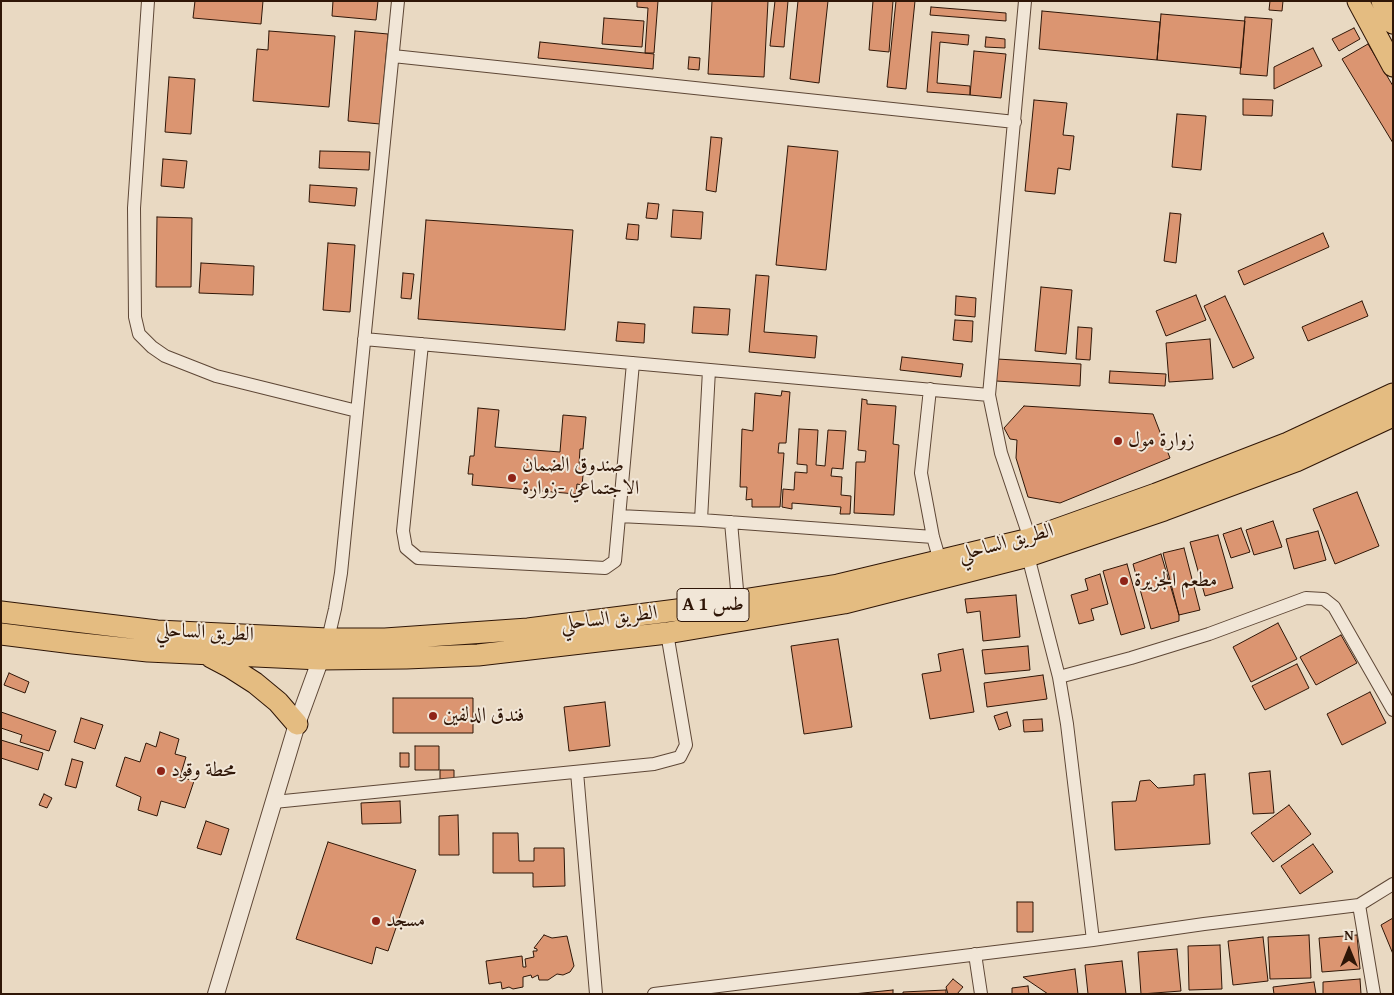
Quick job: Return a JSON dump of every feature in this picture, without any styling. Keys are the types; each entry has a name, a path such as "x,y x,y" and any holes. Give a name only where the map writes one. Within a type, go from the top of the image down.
{"main road":[{"path":"1358,1 1393,66"},
{"path":"1382,1 1393,23"},
{"name":"الطريق الساحلي","path":"1,612 157,630 385,639 528,629 676,611 838,585 940,561 1029,547 1156,494 1288,443 1393,394"},
{"name":"الطريق الساحلي","path":"1,634 148,651 320,660 478,655 667,633 844,603 1029,547 1164,510 1296,461 1393,416"},
{"path":"204,654 230,667 255,683 278,702 297,724"}],"street":[{"path":"148,1 134,208 135,317 140,334 152,348 165,356 216,376 357,411"},
{"path":"216,994 297,724 328,638 335,609 341,572 398,1"},
{"path":"1025,1 989,395 1001,453 1029,547 1059,677 1068,734 1093,940"},
{"path":"393,56 1015,122"},
{"path":"364,339 989,395"},
{"path":"422,344 403,531 406,548 418,558 605,568 615,561 633,363"},
{"path":"702,520 709,370"},
{"path":"930,389 921,473 933,537 940,561"},
{"path":"619,516 702,520 933,537"},
{"path":"731,522 738,601"},
{"path":"1059,677 1131,658 1192,639 1306,598 1324,600 1334,608 1393,710"},
{"path":"274,802 654,764 680,757 686,745 667,633"},
{"path":"577,772 596,994"},
{"path":"654,994 1359,905 1393,884"},
{"path":"1359,905 1374,994"},
{"path":"976,954 981,994"}],"building":[{"path":"195,1 263,1 261,24 193,18"},
{"path":"333,1 378,1 376,20 332,16"},
{"path":"637,1 658,1 654,53 645,53 648,8 637,7"},
{"path":"712,1 768,1 764,77 708,74"},
{"path":"775,1 788,1 784,47 770,46"},
{"path":"798,1 828,1 819,83 790,79"},
{"path":"873,1 893,1 889,52 869,50"},
{"path":"896,1 915,1 906,89 887,87"},
{"path":"1270,1 1283,1 1282,11 1269,10"},
{"path":"931,7 1006,13 1006,21 930,15"},
{"path":"1042,11 1160,22 1157,60 1039,49"},
{"path":"1161,14 1245,21 1241,68 1157,60"},
{"path":"1245,17 1272,19 1267,76 1240,74"},
{"path":"604,18 644,21 642,47 602,44"},
{"path":"1354,28 1360,39 1339,51 1332,39"},
{"path":"269,31 335,36 329,107 253,101 257,49 268,50"},
{"path":"355,31 388,34 380,124 348,121"},
{"path":"932,32 969,35 968,45 940,42 937,83 970,86 970,95 927,92"},
{"path":"986,37 1005,39 1005,48 985,47"},
{"path":"540,42 654,54 653,69 538,58"},
{"path":"1368,44 1393,86 1393,143 1342,59"},
{"path":"1313,48 1322,66 1274,89 1274,67"},
{"path":"974,51 1006,54 1001,98 970,95"},
{"path":"689,57 700,58 699,70 688,69"},
{"path":"169,77 195,79 191,134 165,132"},
{"path":"1243,99 1273,100 1272,116 1243,115"},
{"path":"1034,100 1067,103 1063,135 1074,136 1070,170 1058,168 1055,194 1025,191"},
{"path":"1177,114 1206,116 1201,170 1172,167"},
{"path":"711,137 722,138 716,192 706,190"},
{"path":"788,146 838,151 826,270 776,265"},
{"path":"320,151 370,152 369,170 319,168"},
{"path":"163,159 187,161 184,188 161,186"},
{"path":"310,185 357,188 355,206 309,202"},
{"path":"648,203 659,204 657,219 646,218"},
{"path":"673,210 703,212 701,239 671,237"},
{"path":"1170,213 1181,214 1176,263 1164,261"},
{"path":"157,217 192,218 191,287 156,287"},
{"path":"426,220 573,230 565,330 418,319"},
{"path":"628,224 639,225 638,240 626,239"},
{"path":"1323,233 1329,247 1244,285 1238,271"},
{"path":"328,243 355,245 350,312 323,310"},
{"path":"201,263 254,266 253,295 199,293"},
{"path":"403,273 414,274 411,299 401,298"},
{"path":"756,275 769,276 764,332 817,336 815,358 749,352"},
{"path":"1041,287 1072,290 1066,354 1035,351"},
{"path":"1196,295 1206,320 1166,336 1156,311"},
{"path":"956,296 976,298 975,317 955,315"},
{"path":"1225,296 1254,358 1233,368 1204,306"},
{"path":"1362,301 1368,316 1308,341 1302,327"},
{"path":"694,307 730,309 728,335 692,333"},
{"path":"955,320 973,321 972,342 953,340"},
{"path":"618,322 645,324 644,343 616,341"},
{"path":"1078,327 1092,328 1090,360 1076,359"},
{"path":"1210,339 1213,379 1169,382 1166,343"},
{"path":"902,357 963,364 961,377 900,370"},
{"path":"997,359 1081,364 1080,386 996,381"},
{"path":"1110,371 1166,374 1165,386 1109,383"},
{"path":"782,391 790,392 786,443 779,443 778,453 784,453 780,507 752,507 752,499 746,500 747,487 740,487 742,429 753,431 755,393 781,396"},
{"path":"862,399 867,400 867,404 896,406 893,444 899,445 894,515 854,513 856,462 865,462 866,451 858,450"},
{"path":"1024,406 1153,414 1170,458 1060,503 1028,497 1016,458 1017,440 1010,439 1004,428"},
{"path":"478,408 499,410 495,447 560,452 563,415 586,417 583,449 580,449 579,465 584,466 582,485 577,484 576,494 472,485 473,474 468,474 470,456 474,456"},
{"path":"799,429 818,430 816,465 825,466 828,430 846,431 843,469 832,468 831,476 842,477 841,495 851,496 850,514 840,514 841,507 792,503 792,509 782,507 783,489 794,490 795,472 807,473 807,465 797,464"},
{"path":"1357,492 1379,546 1335,564 1313,509"},
{"path":"1273,521 1282,547 1254,555 1246,530"},
{"path":"1241,528 1250,552 1231,558 1223,534"},
{"path":"1318,531 1326,560 1294,569 1286,539"},
{"path":"1218,535 1233,588 1205,596 1190,542"},
{"path":"1184,548 1200,610 1179,615 1163,553"},
{"path":"1161,554 1179,615 1179,621 1151,629 1133,564"},
{"path":"1127,564 1145,628 1121,635 1103,571"},
{"path":"1100,574 1108,604 1091,609 1094,620 1079,624 1071,595 1088,590 1085,579"},
{"path":"1016,595 1020,637 983,641 980,611 967,613 965,599"},
{"path":"1278,623 1297,659 1251,682 1233,647"},
{"path":"1341,635 1357,663 1316,685 1300,657"},
{"path":"838,639 852,727 804,734 791,646"},
{"path":"1028,646 1030,670 985,674 982,650"},
{"path":"963,649 974,712 930,719 922,674 941,671 938,654"},
{"path":"1297,664 1309,688 1265,710 1252,686"},
{"path":"9,673 29,682 25,693 4,685"},
{"path":"1043,675 1047,699 987,707 984,683"},
{"path":"1370,692 1386,723 1342,745 1327,714"},
{"name":"فندق الدلفين","path":"393,698 473,698 473,733 393,733"},
{"path":"605,702 610,746 569,751 564,707"},
{"path":"1,712 56,731 49,751 20,742 22,735 1,728"},
{"path":"1007,712 1011,726 999,730 994,716"},
{"path":"81,718 103,725 95,749 74,742"},
{"path":"1042,719 1043,731 1024,732 1023,720"},
{"path":"160,732 179,739 175,754 186,757 180,777 194,781 185,808 161,801 157,816 138,810 141,797 116,786 125,757 140,762 146,743 156,747"},
{"path":"1,740 43,753 38,770 1,758"},
{"path":"415,746 439,746 439,770 415,770"},
{"path":"400,753 409,753 409,767 400,767"},
{"path":"72,759 83,762 76,788 65,785"},
{"path":"440,770 454,770 454,779 440,779"},
{"path":"1270,771 1274,813 1253,814 1249,773"},
{"path":"1205,774 1210,844 1115,850 1112,802 1136,801 1140,781 1150,780 1158,788 1194,785 1194,775"},
{"path":"44,794 52,798 47,808 39,805"},
{"path":"400,801 401,823 362,824 361,803"},
{"path":"1289,805 1311,834 1273,862 1251,833"},
{"path":"458,815 459,855 439,855 439,816"},
{"path":"206,821 229,829 221,855 197,848"},
{"path":"493,833 518,833 519,861 534,861 534,848 564,848 565,886 533,887 533,873 493,873"},
{"path":"328,842 416,870 388,951 376,947 372,964 296,939"},
{"path":"1313,844 1333,872 1300,894 1281,866"},
{"path":"1017,902 1033,902 1033,932 1017,932"},
{"path":"1393,918 1393,954 1381,925"},
{"path":"544,935 552,938 567,936 574,966 570,972 563,975 557,974 548,980 539,980 538,975 532,978 531,975 523,977 523,987 513,989 509,987 502,989 501,982 489,984 486,961 522,956 523,967 526,967 525,959 534,957 533,951 537,951 537,949 534,948"},
{"path":"1309,935 1311,978 1270,979 1268,937"},
{"path":"1357,935 1360,969 1322,972 1319,938"},
{"path":"1263,937 1268,981 1233,985 1228,941"},
{"path":"1220,945 1222,989 1189,990 1188,946"},
{"path":"1177,949 1181,991 1141,994 1138,952"},
{"path":"1122,961 1126,994 1088,994 1085,965"},
{"path":"1075,969 1078,994 1048,994 1023,977"},
{"path":"953,979 963,987 957,994 948,994 946,987"},
{"path":"1360,979 1361,994 1323,994 1323,982"},
{"path":"1314,982 1316,994 1274,994 1273,987"},
{"path":"1028,986 1029,994 1012,994 1012,988"},
{"path":"893,990 893,994 853,994"},
{"path":"946,990 946,994 903,994 903,992"}],"place":[{"name":"زوارة مول","path":"1118,441"},
{"name":"صندوق الضمان الاجتماعي -زوارة","path":"512,478"},
{"name":"مطعم الجزيرة","path":"1124,581"},
{"name":"فندق الدلفين","path":"433,716"},
{"name":"محطة وقود","path":"161,771"},
{"name":"مسجد","path":"376,921"}]}
